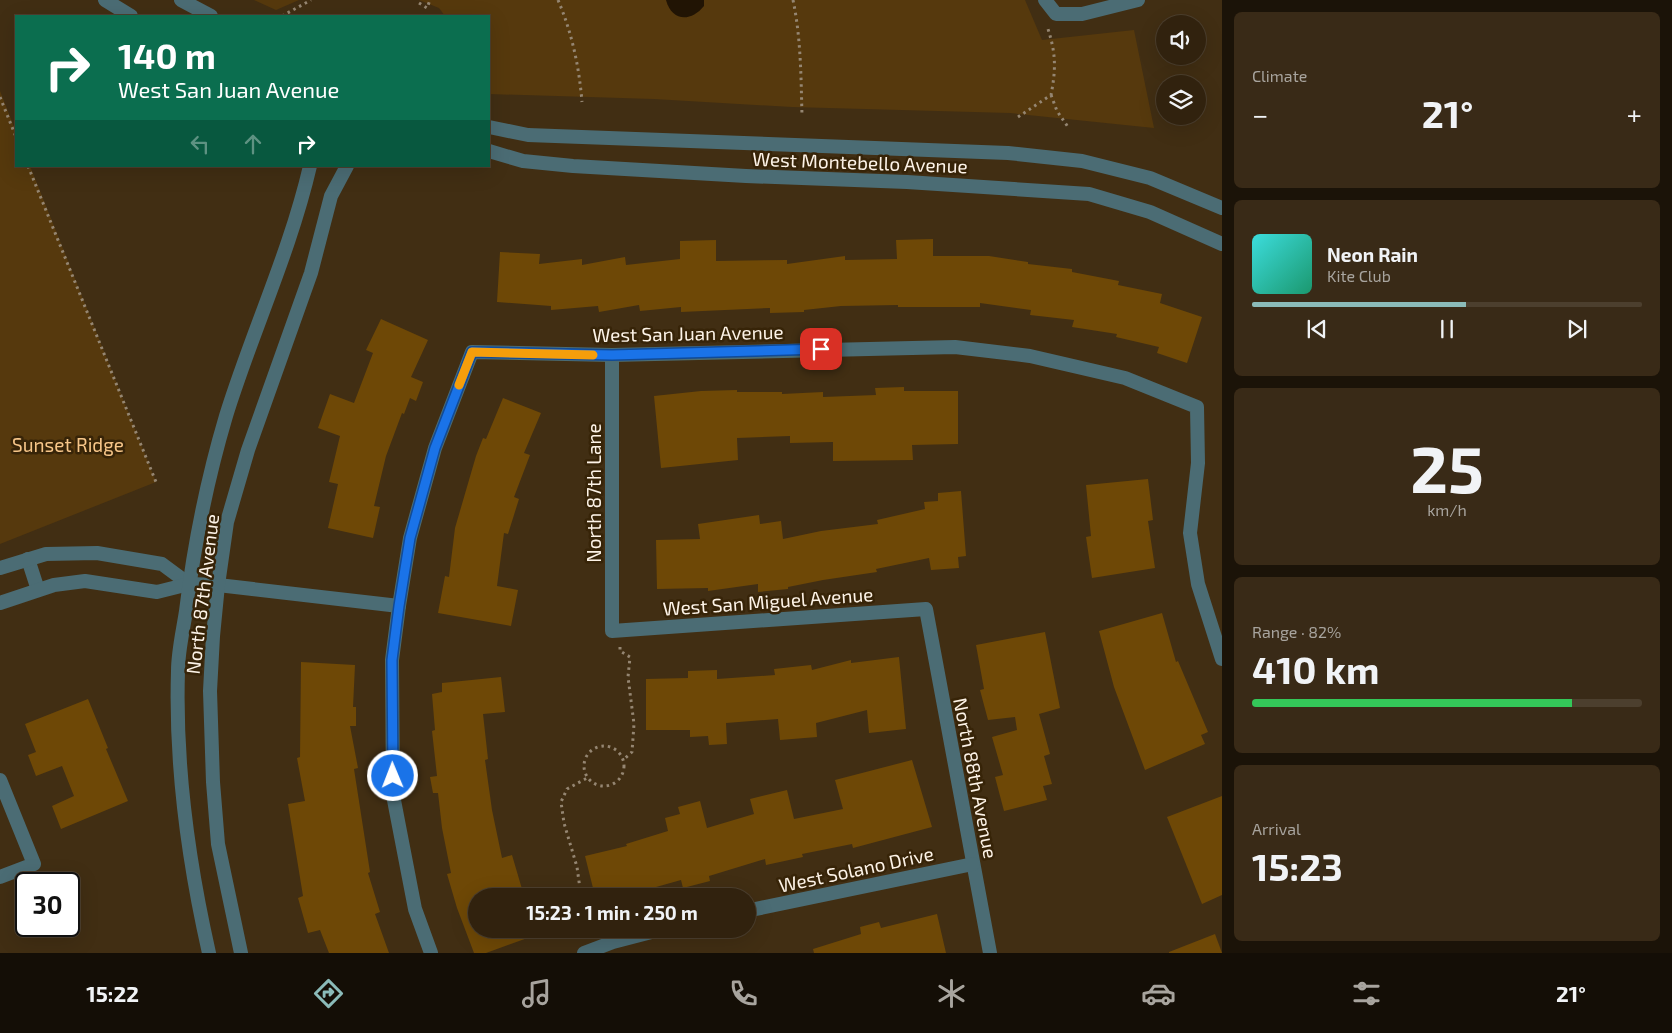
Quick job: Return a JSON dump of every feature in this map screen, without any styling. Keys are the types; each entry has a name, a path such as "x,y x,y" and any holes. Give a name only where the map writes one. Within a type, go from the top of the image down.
{"street":[{"path":"105,0 129,15"},
{"path":"181,0 209,15"},
{"path":"1045,0 1056,14 1082,14 1138,0"},
{"name":"West Montebello Avenue","path":"490,127 528,135 1008,153 1082,161 1150,178 1222,208"},
{"name":"West Montebello Avenue","path":"490,152 523,161 572,166 746,176 908,182 1089,194 1150,212 1222,244"},
{"name":"North 87th Avenue","path":"209,953 197,901 186,835 178,746 178,669 200,518 226,417 291,233 305,190 310,167"},
{"name":"North 87th Avenue","path":"241,953 218,844 212,756 210,691 212,636 218,585 227,522 248,450 311,273 332,196 346,167"},
{"name":"West San Juan Avenue","path":"399,606 410,538 435,448 472,352 612,355 955,347 1030,356 1125,378 1197,407 1198,462 1190,533 1198,584 1222,659"},
{"name":"North 87th Lane","path":"612,355 618,630"},
{"path":"0,568 46,554 97,553 162,564 189,584"},
{"path":"28,559 38,590"},
{"path":"0,603 54,585 85,581 157,592 189,584 218,585 399,606 392,660 393,795 415,909 431,953"},
{"name":"West San Miguel Avenue","path":"618,630 926,609"},
{"name":"North 88th Avenue","path":"926,609 990,953"},
{"path":"0,780 34,864 0,877"},
{"name":"West Solano Drive","path":"756,909 973,864"},
{"path":"584,953 628,938"}],"path":[{"path":"284,15 311,0"},
{"path":"419,2 427,8 430,0"},
{"path":"558,0 573,40 580,75 582,102"},
{"path":"793,0 801,75 802,116"},
{"path":"1047,26 1054,48 1055,70 1051,95 1057,111 1068,127"},
{"path":"1018,117 1051,95"},
{"path":"0,97 15,134"},
{"path":"28,167 156,482"},
{"path":"618,630 620,651 630,657 628,677 634,724 632,752 623,760"},
{"path":"609,747 620,754 623,760 623,774 614,784 601,787 595,785 587,778 584,769 586,756 596,748 609,747"},
{"path":"580,888 577,867 564,823 561,802 567,789 587,778"}],"green space":[{"path":"254,0 299,0 276,10"},
{"path":"419,0 1025,0 1042,40 1134,30 1154,128 1010,113 792,107 654,99 490,94 490,15 444,15 439,8"},
{"name":"Sunset Ridge","path":"0,91 15,129 15,167 30,167 156,482 0,544"}],"shaded area":[{"path":"666,0 704,0 704,6 693,15 682,17 677,16 673,12"}],"building":[{"path":"933,239 933,256 989,256 1028,262 1028,264 1072,269 1072,272 1119,281 1118,285 1162,294 1160,303 1202,317 1187,363 1157,353 1159,347 1116,337 1117,334 1072,327 1074,320 1030,315 1031,310 980,303 980,307 841,306 804,310 804,312 770,313 770,308 681,312 681,307 640,311 639,305 599,312 598,306 551,310 551,306 497,302 500,252 540,254 539,264 582,259 582,265 625,257 626,265 680,259 680,241 716,240 716,261 787,260 787,264 845,256 845,260 897,259 896,240"},
{"path":"381,319 428,340 411,377 423,382 416,401 410,398 404,414 402,413 386,456 374,506 380,507 373,538 328,528 338,484 329,482 340,436 318,428 330,394 354,403 373,353 366,350"},
{"path":"904,387 904,391 958,391 958,444 912,445 913,460 833,461 833,442 790,443 790,436 737,438 738,460 661,468 654,396 701,391 737,390 737,392 782,392 782,394 823,392 823,397 876,395 875,388"},
{"path":"503,398 541,413 524,453 530,455 514,497 519,499 508,534 504,533 497,586 518,590 511,626 438,613 445,576 449,577 455,528 476,456 483,438 486,439"},
{"path":"1148,479 1153,520 1148,521 1155,568 1092,578 1086,537 1091,536 1086,485"},
{"path":"961,491 966,556 958,557 959,568 931,570 929,558 876,569 877,572 823,580 788,587 788,589 758,592 758,584 708,591 708,588 657,589 656,540 700,539 698,524 759,515 760,524 781,521 783,539 821,531 878,524 877,520 925,509 924,502 938,501 938,493"},
{"path":"1162,613 1176,662 1178,661 1208,732 1201,735 1205,744 1145,770 1114,687 1099,631"},
{"path":"1045,632 1060,708 1039,714 1050,754 1044,756 1052,784 1043,786 1047,800 1004,811 995,777 1003,775 992,737 1017,730 1015,717 988,720 980,690 984,689 976,645"},
{"path":"899,657 906,729 869,733 867,710 816,723 817,737 780,740 778,719 726,723 727,744 709,745 708,736 690,737 690,730 646,730 646,679 688,678 688,671 717,670 717,679 775,675 774,669 811,665 812,670 851,660 851,663"},
{"path":"301,662 355,665 353,707 356,707 356,726 350,726 358,768 354,769 370,872 368,873 380,912 375,914 389,953 329,953 320,930 308,933 298,898 303,896 288,804 305,801 297,758 300,757"},
{"path":"501,677 505,712 483,714 488,759 485,760 492,810 502,858 512,855 522,888 468,888 468,937 447,874 451,873 442,828 438,793 433,793 430,777 437,776 432,731 435,730 432,694 442,692 442,683"},
{"path":"88,699 128,801 61,829 52,806 74,796 62,766 36,776 28,755 36,752 25,724"},
{"path":"912,760 932,827 853,848 852,844 802,854 803,857 766,865 765,859 709,876 710,881 683,888 681,880 652,888 593,888 585,856 627,846 626,844 668,831 665,818 680,814 678,807 700,801 707,828 754,814 750,799 787,790 794,819 843,809 835,780"},
{"path":"1222,796 1222,895 1202,904 1167,817"},
{"path":"937,914 946,953 814,953 813,949 861,934 860,927 879,922 881,928"},
{"path":"1215,934 1222,953 1169,953 1169,952"},
{"path":"468,938 528,938 486,953 474,953"}],"slow traffic":[{"path":"459,385 472,352 593,355"}],"route":[{"path":"393,776 392,660 410,538 435,448 472,352 612,355 821,349"}]}
